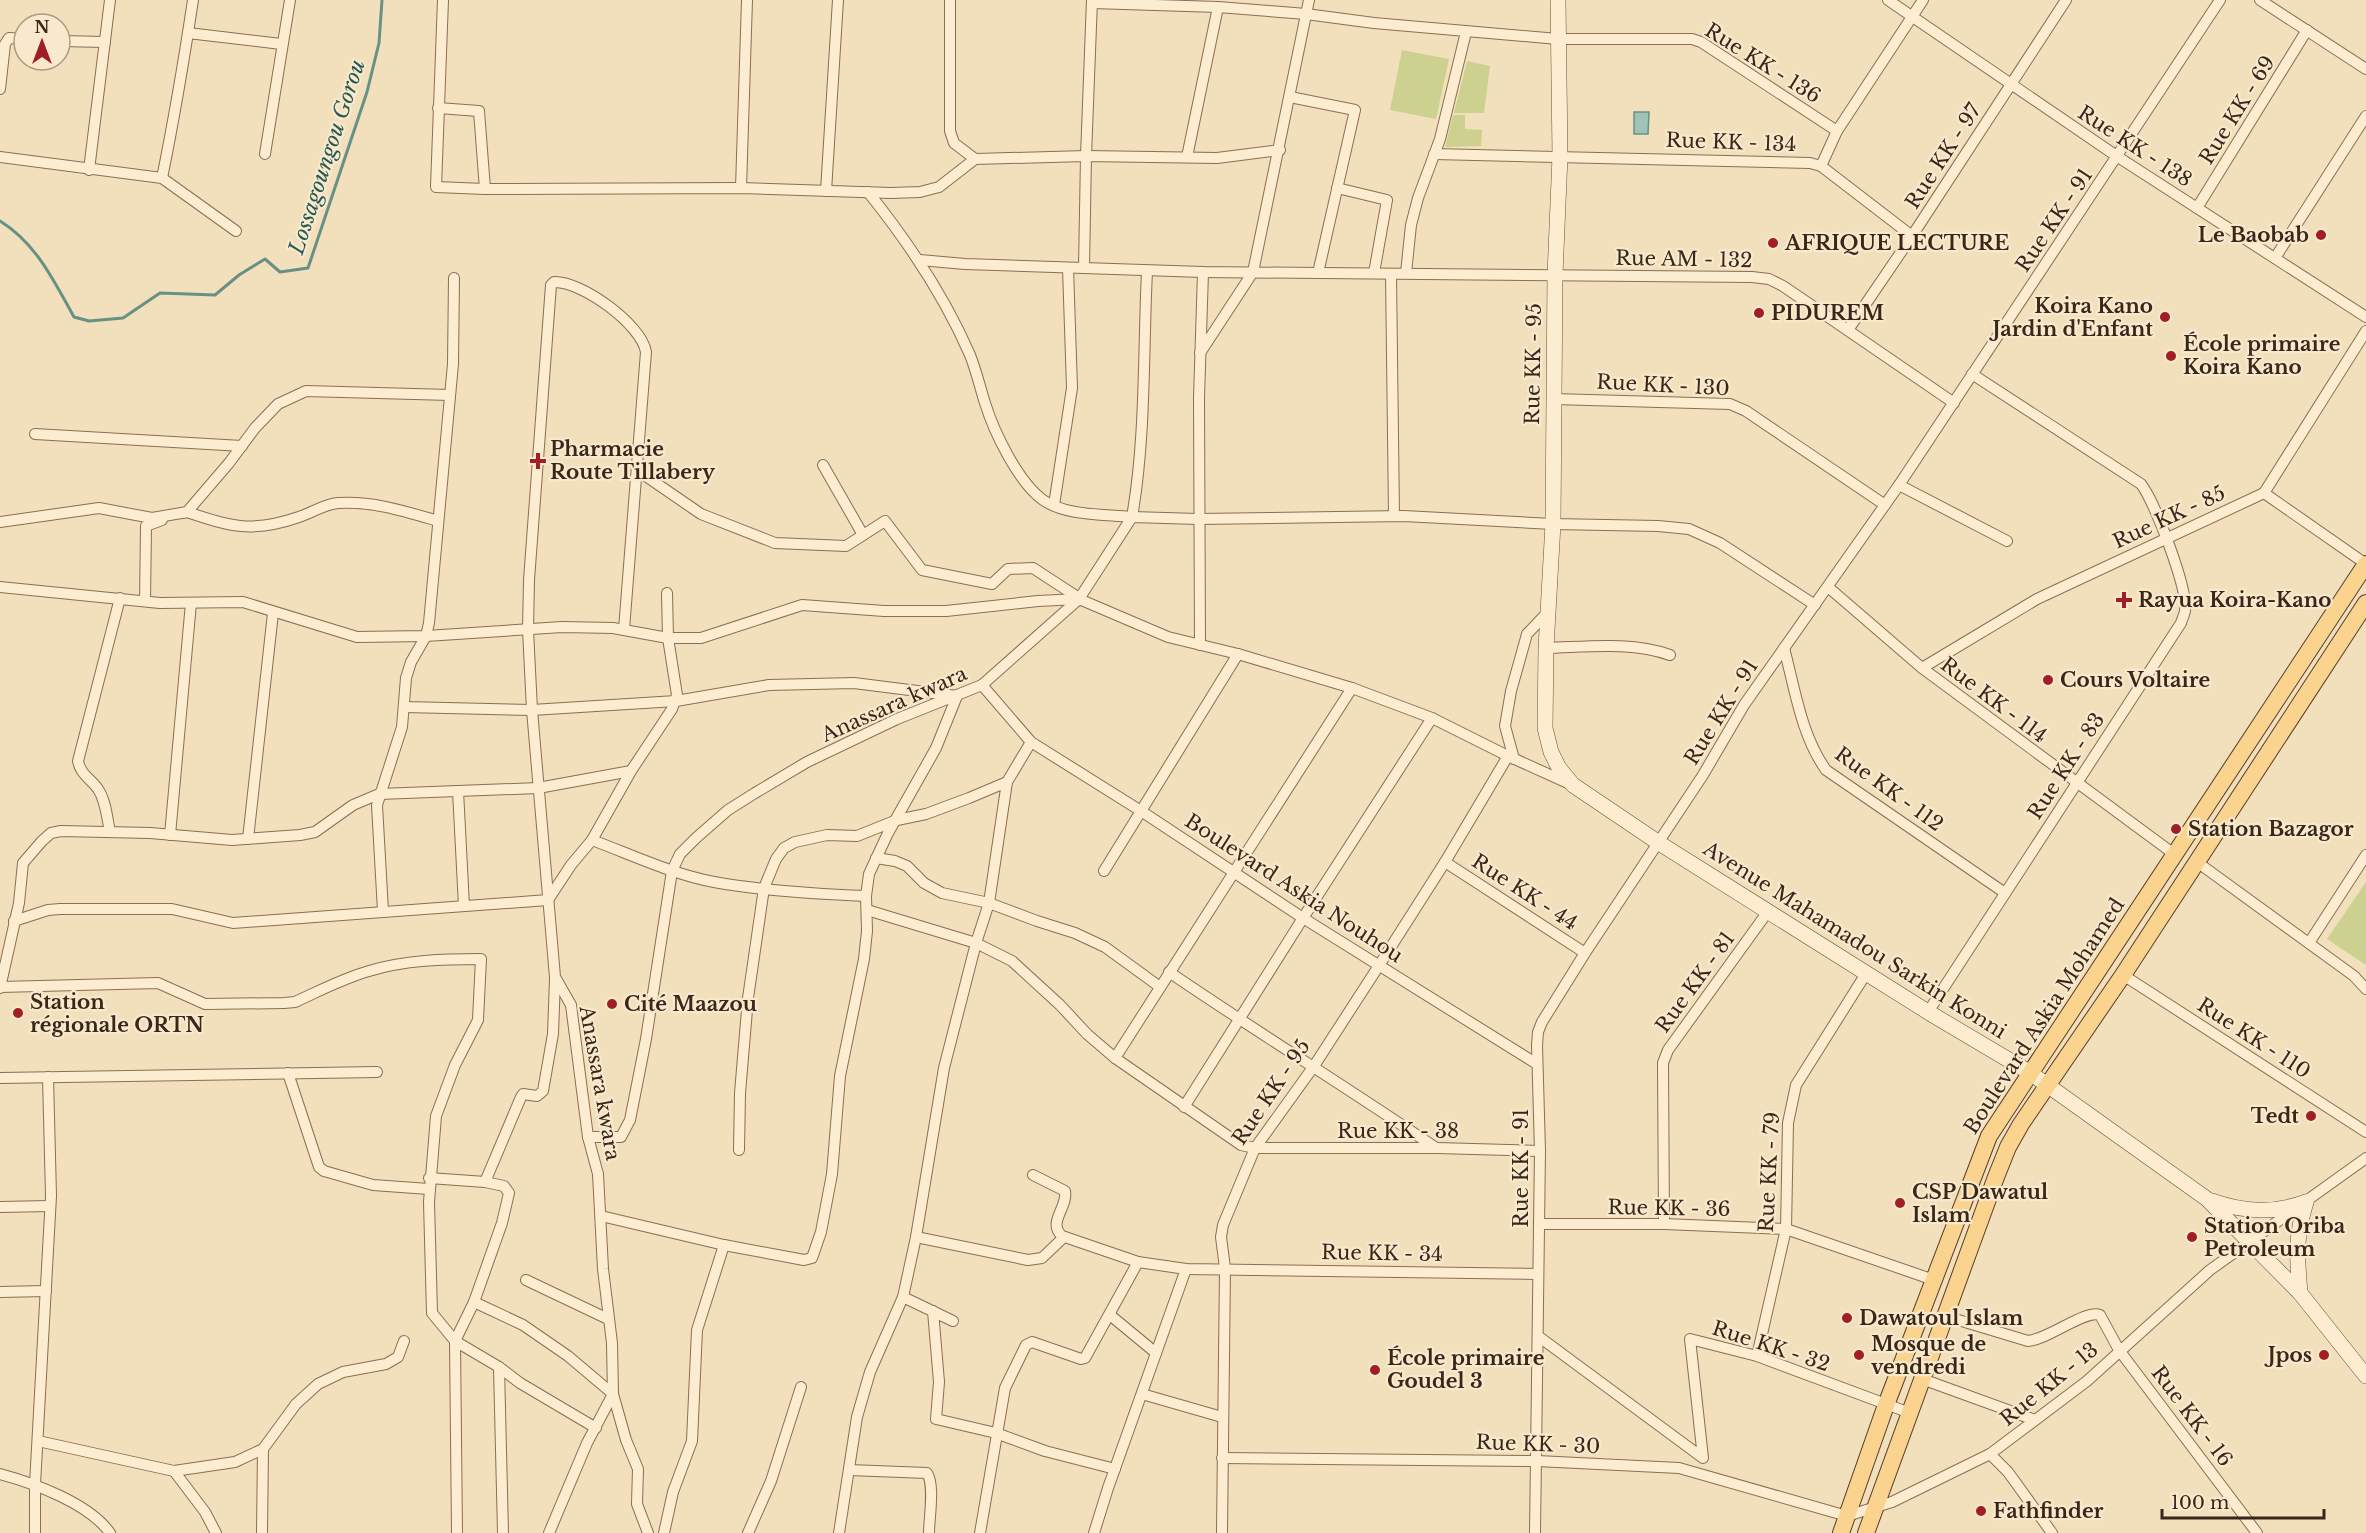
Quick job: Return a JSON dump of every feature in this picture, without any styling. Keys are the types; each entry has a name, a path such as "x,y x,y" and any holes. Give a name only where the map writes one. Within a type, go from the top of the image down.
{"main road":[{"name":"Boulevard Askia Mohamed","path":"1842,1533 1886,1405 1989,1136 2029,1072 2366,564"},
{"name":"Boulevard Askia Mohamed","path":"1866,1533 2008,1147 2197,862 2361,622 2366,603"}],"street":[{"path":"89,170 110,0"},
{"path":"162,178 176,113 180,73 193,0"},
{"path":"265,154 281,44 290,0"},
{"path":"443,0 436,187 485,189 741,188 920,192 939,187 975,159 1086,156 1235,157 1280,150"},
{"path":"741,188 747,0"},
{"path":"826,191 837,0"},
{"path":"950,0 950,131 954,143 975,159"},
{"path":"1200,353 1253,272 1280,150 1309,0"},
{"name":"Rue KK - 95","path":"1545,728 1546,648 1553,524 1555,274 1560,156 1558,0"},
{"name":"Rue KK - 138","path":"1888,0 2118,157 2366,317"},
{"path":"1821,166 1837,131 1923,0"},
{"name":"Rue KK - 97","path":"1848,330 2066,0"},
{"name":"Rue KK - 91","path":"1535,1533 1540,1151 1538,1032 1585,953 1659,843 1744,705 1899,485 2220,0"},
{"path":"2260,0 2366,69"},
{"path":"1084,268 1092,2"},
{"name":"Rue KK - 136","path":"1092,2 1218,7 1558,39 1692,39 1701,42 1837,131"},
{"path":"1187,157 1218,7"},
{"name":"Rue KK - 69","path":"2197,208 2307,30"},
{"path":"1406,273 1411,225 1452,95 1466,32"},
{"path":"188,33 281,44"},
{"path":"0,89 5,44 9,38 12,38"},
{"path":"72,41 105,42"},
{"path":"1290,97 1355,110 1318,273"},
{"path":"438,108 478,111 485,189"},
{"path":"2275,258 2366,116"},
{"name":"Rue KK - 134","path":"1434,154 1799,161 1821,166 1912,236"},
{"path":"0,157 162,178 236,231"},
{"path":"1337,188 1387,200 1374,273"},
{"path":"868,192 920,260 939,293 970,355 986,405 1018,472 1036,494 1054,505 1067,510 1132,518 1394,516 1689,529 1720,543 1815,605"},
{"name":"Rue AM - 132","path":"920,260 1147,271 1555,274 1770,279 1954,403"},
{"path":"1054,505 1072,388 1068,268"},
{"path":"1132,518 1140,445 1147,271"},
{"path":"1200,645 1198,519 1203,272"},
{"path":"1391,274 1394,516"},
{"path":"383,911 377,805 398,745 406,678 411,662 426,636 450,395 455,313 454,278"},
{"name":"Anassara kwara","path":"637,470 645,342 633,327 586,291 572,284 554,282 551,285 547,332 529,580 528,630 532,710 555,977 571,1005 588,1137 598,1174 608,1319 612,1343 613,1394 626,1440 638,1469 637,1504 648,1533"},
{"path":"2366,331 2264,493 2366,564"},
{"name":"Rue KK - 83","path":"1928,1012 2181,623 2185,610 2184,595 2166,538 2150,495 2141,484 1972,374"},
{"path":"145,601 147,526 187,512 278,404 306,391 450,395"},
{"name":"Rue KK - 130","path":"1553,399 1730,404 1746,411 1885,505"},
{"path":"35,434 242,446"},
{"path":"823,465 863,535"},
{"path":"624,629 637,470 701,514 775,543 846,546 885,521 922,570 992,584 1008,569 1033,568 1079,599 1168,638 1238,654 1352,688 1432,718 1573,785"},
{"path":"1899,485 2007,541"},
{"name":"Rue KK - 85","path":"1922,668 2037,599 2264,493"},
{"path":"0,522 99,508 152,518 187,512 226,525 263,527 312,513 334,503 364,502 391,507 438,521"},
{"name":"Anassara kwara","path":"672,870 680,854 696,838 728,810 755,793 807,762 897,719 982,685 1079,599 1132,518"},
{"path":"0,587 145,601 243,602 357,637 426,636 562,627 624,629 668,638 701,638 802,605 884,611 946,611 1079,599"},
{"name":"Rue KK - 114","path":"1828,587 1922,668 2174,854"},
{"path":"14,921 48,910 60,909 172,909 233,923 548,900 571,865 592,840 631,771 676,701 677,694 668,638 667,593"},
{"path":"110,832 105,804 98,789 78,767 78,761 120,598"},
{"path":"170,835 191,603"},
{"path":"1511,757 1505,726 1511,691 1527,634 1548,612"},
{"path":"248,839 273,613"},
{"path":"1546,648 1629,647 1658,650 1670,655"},
{"name":"Rue KK - 112","path":"1784,648 1807,735 1815,755 1826,770 2005,893"},
{"path":"1104,871 1238,654"},
{"path":"404,707 532,710 676,701 769,685 844,684 957,696 946,727 869,874 864,959 840,1076 832,1174 821,1232 814,1254 809,1260 804,1260 724,1245 601,1216"},
{"name":"Boulevard Askia Nouhou","path":"982,685 1030,742 1141,811 1303,918 1537,1064"},
{"path":"1114,1058 1352,688"},
{"path":"1184,1107 1432,718"},
{"name":"Avenue Mahamadou Sarkin Konni","path":"1545,728 1558,768 1573,785 1659,843 1928,1012 2048,1084 2207,1199 2300,1293 2365,1373"},
{"path":"839,1533 857,1417 870,1372 903,1297 916,1237 944,1068 976,943 989,903 1007,782 1030,742"},
{"name":"Rue KK - 95","path":"1222,1533 1225,1268 1221,1237 1223,1225 1255,1148 1314,1066 1511,757"},
{"path":"596,1428 455,1341 432,1313 429,1184 438,1110 455,1065 478,1020 481,959 439,960 379,969 295,1002 284,1003 205,1004 158,983 0,988 19,903 23,863 51,833 61,831 110,832 232,840 300,836 315,832 353,805 379,794 538,788 631,771"},
{"path":"739,1150 740,1093 748,998 764,888 776,859 784,848 795,842 827,835 857,836 897,820 926,814 1007,782"},
{"path":"458,791 464,906"},
{"path":"592,840 672,870 714,882 817,894 866,896"},
{"path":"2309,943 2366,855"},
{"path":"876,858 895,861 907,866 924,883 942,893 989,903 1075,933 1105,947 1160,987"},
{"name":"Rue KK - 44","path":"1445,862 1585,953"},
{"path":"2197,862 2354,976 2366,989"},
{"path":"588,1137 621,1137 630,1120 646,1039 672,870"},
{"path":"867,910 976,943 1021,968 1114,1058 1227,1137 1241,1145 1255,1148"},
{"name":"Rue KK - 81","path":"1664,1224 1663,1063 1668,1050 1769,910"},
{"path":"1169,972 1437,1148"},
{"name":"Rue KK - 79","path":"1757,1356 1786,1229 1788,1123 1796,1085 1866,972"},
{"name":"Rue KK - 110","path":"2123,975 2366,1132"},
{"path":"484,1182 521,1096 523,1094 537,1096 543,1091 553,1034 555,977"},
{"path":"0,1078 377,1072"},
{"path":"288,1073 319,1167 324,1170 373,1185 484,1182 504,1186 509,1193 502,1223 474,1302 455,1341 457,1533"},
{"path":"35,1533 35,1484 50,1206 48,1077"},
{"name":"Rue KK - 38","path":"1255,1148 1437,1148 1540,1151"},
{"name":"Rue KK - 13","path":"1847,1516 1875,1508 1990,1454 2087,1380 2210,1270 2366,1158"},
{"path":"916,1237 1028,1260 1042,1258 1064,1237 1057,1232 1056,1225 1067,1199 1065,1191 1033,1175"},
{"path":"2207,1199 2247,1210 2272,1211 2288,1209 2306,1202"},
{"path":"2300,1293 2296,1251 2298,1227 2306,1202"},
{"path":"0,1207 50,1206"},
{"name":"Rue KK - 36","path":"1539,1224 1664,1224 1786,1229 1934,1280"},
{"name":"Rue KK - 34","path":"1064,1237 1138,1262 1186,1269 1539,1274"},
{"path":"664,1533 674,1492 692,1441 697,1330 724,1245"},
{"path":"980,1533 1005,1388 1026,1345 1032,1342 1081,1359 1085,1358 1138,1262"},
{"path":"1094,1533 1186,1269"},
{"path":"526,1280 608,1319"},
{"path":"0,1292 46,1291"},
{"path":"903,1297 953,1321"},
{"path":"474,1302 523,1325 568,1356 613,1394 587,1443 549,1533"},
{"path":"933,1311 939,1382 936,1419 996,1433 1045,1450 1115,1468"},
{"name":"Rue KK - 16","path":"1945,1316 2028,1341 2045,1337 2091,1314 2097,1314 2104,1320 2119,1350 2257,1533"},
{"path":"1110,1315 1156,1353"},
{"name":"Rue KK - 32","path":"1538,1336 1703,1458 1690,1339 1757,1356 1910,1413"},
{"path":"38,1441 174,1471 235,1462 263,1449 296,1404 318,1384 343,1372 386,1364 398,1357 404,1341"},
{"path":"499,1367 503,1533"},
{"path":"1922,1379 2035,1420"},
{"path":"748,1533 771,1481 801,1387"},
{"path":"1142,1394 1222,1417"},
{"path":"262,1533 263,1449"},
{"path":"1990,1454 2008,1472 2052,1533"},
{"name":"Rue KK - 30","path":"1222,1458 1537,1461 1679,1468 1847,1516"},
{"path":"849,1470 927,1473 930,1477 931,1488 929,1533"},
{"path":"174,1471 205,1512 216,1533"},
{"path":"0,1474 35,1484 101,1520 110,1533"}],"green space":[{"path":"1402,50 1449,59 1436,119 1390,110"},
{"path":"1467,61 1490,66 1484,113 1454,113"},
{"path":"1453,115 1465,115 1465,129 1482,130 1481,146 1445,147"},
{"path":"2366,882 2366,965 2327,939"}],"water":[{"path":"1634,112 1649,112 1648,134 1634,134"}],"waterway":[{"name":"Lossagoungou Gorou","path":"0,221 24,240 34,252 74,317 89,321 123,318 160,293 215,295 239,275 265,259 280,272 308,268 367,92 379,43 382,0"}],"place":[{"name":"Le Baobab","path":"2321,235"},
{"name":"AFRIQUE LECTURE","path":"1773,243"},
{"name":"PIDUREM","path":"1759,313"},
{"name":"Koira Kano Jardin d'Enfant","path":"2165,317"},
{"name":"École primaire Koira Kano","path":"2171,356"},
{"name":"Pharmacie Route Tillabery","path":"538,461"},
{"name":"Rayua Koira-Kano","path":"2124,600"},
{"name":"Cours Voltaire","path":"2048,680"},
{"name":"Station Bazagor","path":"2176,829"},
{"name":"Cité Maazou","path":"612,1004"},
{"name":"Station régionale ORTN","path":"18,1013"},
{"name":"Tedt","path":"2311,1116"},
{"name":"CSP Dawatul Islam","path":"1900,1203"},
{"name":"Station Oriba Petroleum","path":"2192,1237"},
{"name":"Dawatoul Islam","path":"1847,1318"},
{"name":"Mosque de vendredi","path":"1859,1355"},
{"name":"Jpos","path":"2324,1355"},
{"name":"École primaire Goudel 3","path":"1375,1370"},
{"name":"Fathfinder","path":"1981,1511"}]}
